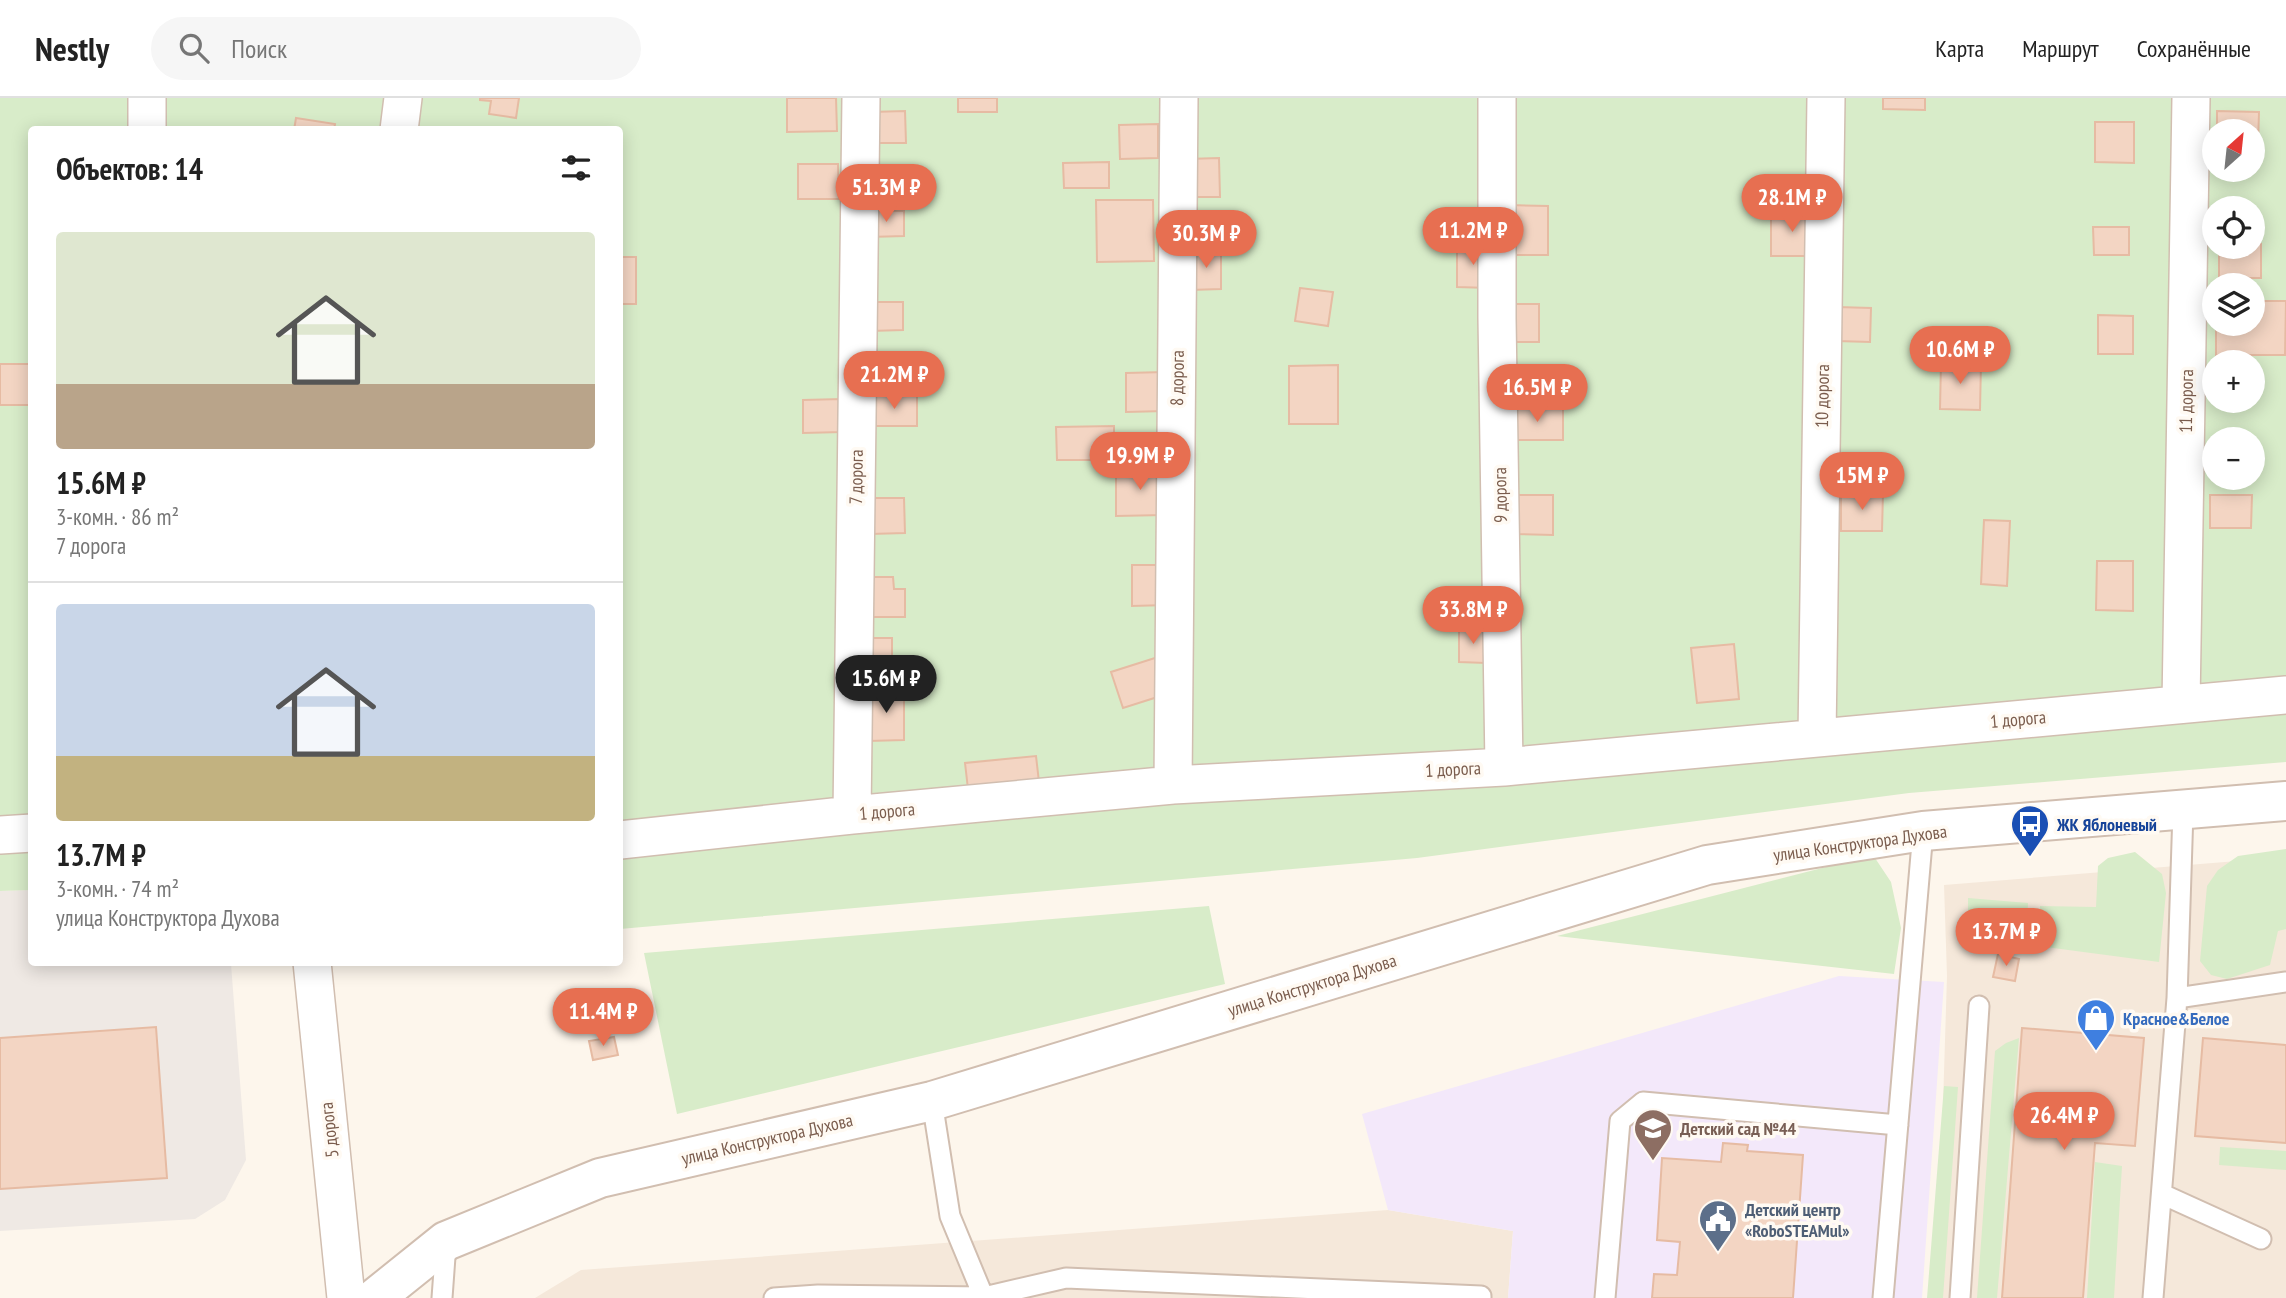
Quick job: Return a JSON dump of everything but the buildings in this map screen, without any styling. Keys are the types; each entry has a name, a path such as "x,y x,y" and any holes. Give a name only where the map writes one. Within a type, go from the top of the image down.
{"street":[{"path":"147,98 147,126"},
{"path":"400,126 403,98"},
{"name":"7 дорога","path":"852,815 861,98"},
{"name":"8 дорога","path":"1173,785 1179,98"},
{"name":"9 дорога","path":"1497,98 1497,318 1504,766"},
{"name":"10 дорога","path":"1817,737 1826,98"},
{"name":"11 дорога","path":"2181,704 2190,98"},
{"name":"1 дорога","path":"623,840 1173,785 1504,766 2286,695"},
{"name":"улица Конструктора Духова","path":"375,1298 446,1241 600,1178 932,1101 1707,865 1923,831 2286,801"},
{"path":"0,835 28,833"},
{"name":"5 дорога","path":"312,966 346,1298"}],"lane":[{"path":"2153,1298 2177,998 2183,810"},
{"path":"1883,1298 1923,831"},
{"path":"2177,998 2286,982"},
{"path":"1960,1298 1979,1006"},
{"path":"932,1101 950,1216 984,1298"},
{"path":"1605,1298 1620,1121 1643,1102 1898,1125"},
{"path":"2162,1194 2261,1239"},
{"path":"442,1298 446,1241"},
{"path":"774,1298 818,1295 984,1298 1066,1278 1468,1295 1481,1298"}],"shaded area":[{"path":"2286,857 2286,1298 1937,1298 1947,976 1944,885"},
{"path":"28,890 28,966 231,966 246,1160 225,1200 195,1219 0,1231 0,891"},
{"name":"Детский сад №44","path":"1839,976 1944,982 1922,1298 1508,1298 1513,1231 1388,1210 1362,1114"},
{"path":"1388,1210 1513,1231 1508,1298 535,1298 581,1270"}],"green space":[{"path":"0,98 2286,98 2286,762 1909,793 1417,858 623,929 623,126 28,126 28,890 0,891"},
{"path":"2286,849 2286,929 2278,931 2270,965 2227,979 2211,975 2200,961 2207,886 2218,870 2238,856"},
{"path":"2135,852 2162,874 2166,893 2159,962 2038,946 2040,906 2096,907 2098,866 2108,858"},
{"path":"1873,855 1891,882 1901,928 1894,974 1557,936"},
{"path":"1968,898 2028,903 2026,938 1968,932"},
{"path":"1209,906 1225,984 677,1114 644,953"},
{"path":"2019,1038 1997,1298 1977,1298 1995,1051"},
{"path":"1944,1086 1958,1087 1943,1298 1927,1298"},
{"path":"2220,1147 2286,1151 2286,1170 2219,1165"},
{"path":"2095,1162 2122,1166 2114,1298 2087,1298"}],"place":[{"name":"ЖК Яблоневый","path":"2030,858"},
{"name":"Красное&Белое","path":"2096,1052"},
{"name":"Детский сад №44","path":"1653,1162"},
{"name":"Детский центр «RoboSTEAMul»","path":"1718,1253"}]}
